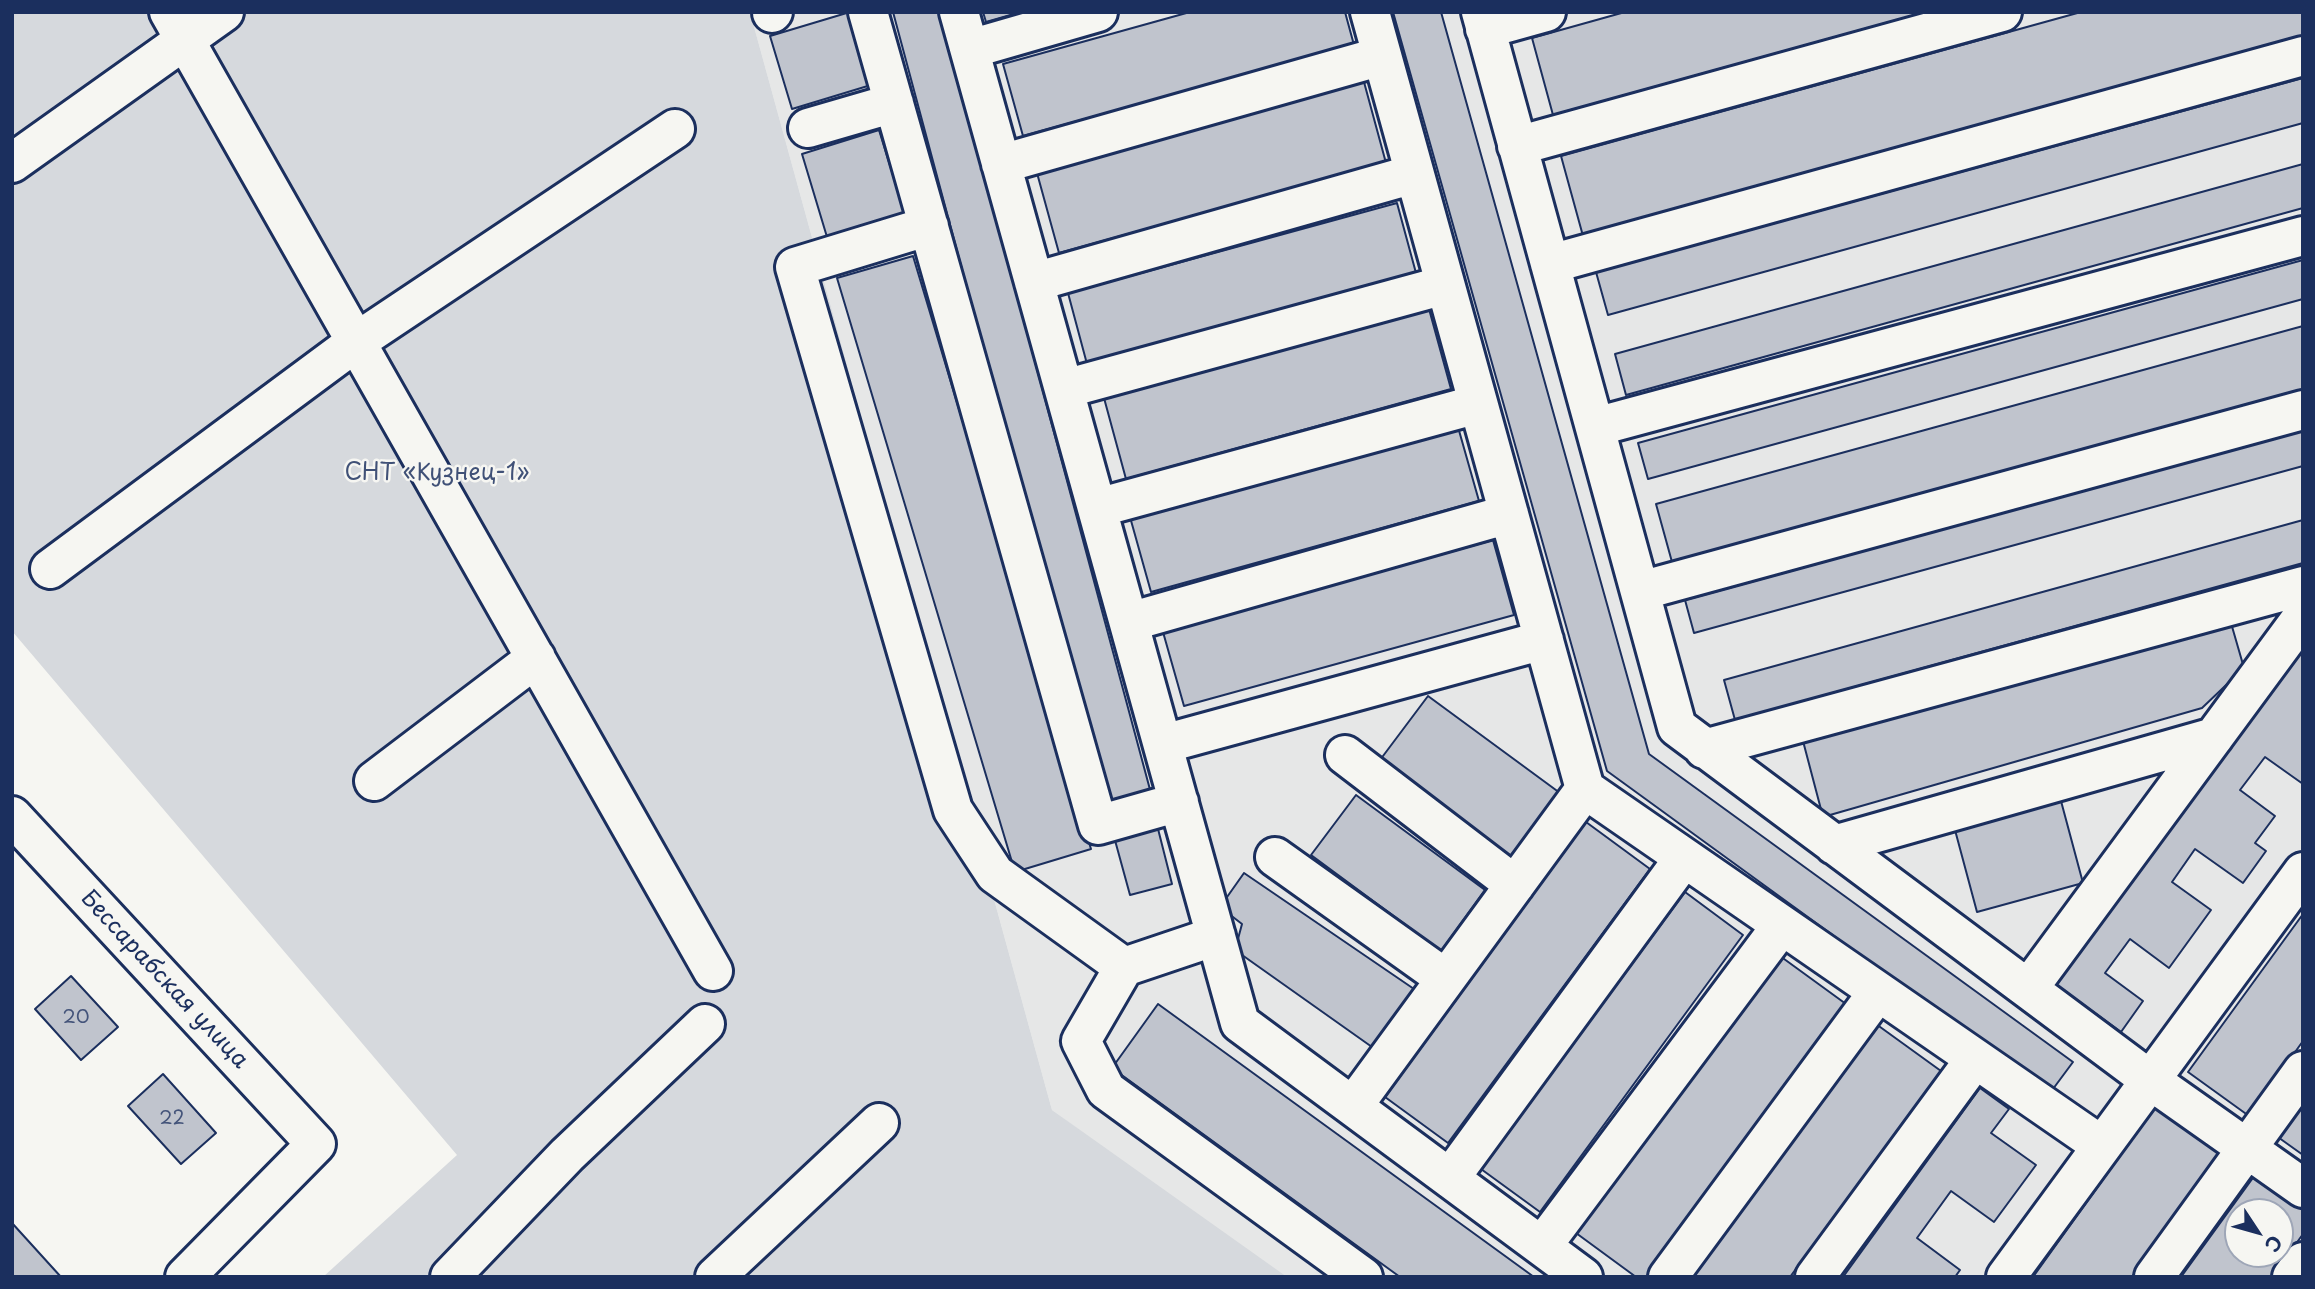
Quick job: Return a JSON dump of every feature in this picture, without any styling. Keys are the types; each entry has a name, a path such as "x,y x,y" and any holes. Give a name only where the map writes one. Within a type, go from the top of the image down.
{"street":[{"path":"12,163 177,26 224,12"},
{"path":"868,12 1098,825 1179,802"},
{"path":"959,12 1240,1023 1583,1277"},
{"path":"970,49 1098,12"},
{"path":"1370,12 1585,789 2102,1146"},
{"path":"1546,12 1483,21 1677,727 2150,1080 2303,1188"},
{"path":"1517,146 2002,12"},
{"path":"177,26 713,971"},
{"path":"1002,164 1382,56"},
{"path":"1550,264 2303,56"},
{"path":"808,128 894,103"},
{"path":"50,569 356,342 675,129"},
{"path":"1034,282 1414,174"},
{"path":"929,226 794,267 953,810 995,874 1124,967"},
{"path":"1595,428 2303,236"},
{"path":"1064,389 1445,285"},
{"path":"1097,508 1478,404"},
{"path":"1640,591 2303,410"},
{"path":"1129,622 1509,514"},
{"path":"1704,749 2303,586"},
{"path":"2028,989 2303,616"},
{"path":"1163,744 1544,640"},
{"path":"374,780 536,657"},
{"path":"1834,845 2214,737"},
{"path":"1345,755 1515,885"},
{"path":"1353,1106 1585,789"},
{"name":"Бессарабская улица","path":"12,816 316,1144 185,1277"},
{"path":"1275,857 1446,979"},
{"path":"1450,1178 1684,858"},
{"path":"2006,1277 2303,872"},
{"path":"1542,1246 1782,925"},
{"path":"1216,936 1124,967 1081,1041 1106,1090 1363,1277"},
{"path":"1668,1277 1878,992"},
{"path":"450,1277 567,1155 705,1024"},
{"path":"1815,1277 1975,1059"},
{"path":"2154,1277 2303,1071"},
{"path":"715,1277 879,1123"},
{"path":"2292,1277 2303,1262"}],"shaded area":[{"path":"750,12 2303,12 2303,1277 1278,1277 1052,1110"}],"green space":[{"name":"СНТ «Кузнец-1»","path":"12,12 750,12 1052,1110 1287,1277 323,1277 457,1155 12,631"}],"building":[{"path":"850,12 871,85 792,109 770,36"},
{"path":"893,12 941,12 1152,797 1107,810"},
{"path":"983,12 1021,12 986,22"},
{"path":"1190,12 1345,12 1354,45 1023,136 1003,64"},
{"path":"1393,12 1441,12 1649,754 2073,1062 2050,1093 1607,771"},
{"path":"1625,12 1926,12 1553,115 1532,38"},
{"path":"2081,12 2303,12 2303,37 1583,236 1561,156"},
{"path":"2303,78 2303,123 1608,315 1596,272"},
{"path":"1364,82 1386,163 1059,253 1037,173"},
{"path":"879,130 905,214 827,237 802,154"},
{"path":"2303,164 2303,208 1626,395 1615,354"},
{"path":"1397,203 1416,273 1087,364 1068,293"},
{"path":"913,256 1091,849 1015,872 837,278"},
{"path":"2303,260 2303,299 1648,479 1638,443"},
{"path":"1429,309 1451,389 1126,479 1104,398"},
{"path":"2303,326 2303,389 1672,562 1656,504"},
{"path":"1458,427 1479,501 1151,592 1130,517"},
{"path":"2303,430 2303,466 1694,633 1685,600"},
{"path":"2303,520 2303,563 1735,720 1724,680"},
{"path":"1493,540 1514,615 1184,706 1163,632"},
{"path":"2231,623 2244,668 2202,708 1823,817 1803,741"},
{"path":"2303,642 2303,784 2265,757 2240,790 2275,816 2255,843 2266,851 2243,883 2195,849 2172,882 2211,910 2169,968 2130,939 2105,973 2143,1001 2121,1032 2055,984"},
{"path":"1428,696 1560,793 1512,857 1380,760"},
{"path":"1356,795 1485,890 1441,951 1311,855"},
{"path":"2061,801 2083,883 1977,912 1955,830"},
{"path":"1156,821 1172,884 1130,895 1113,833"},
{"path":"1586,822 1650,869 1448,1143 1385,1097"},
{"path":"1244,873 1414,989 1372,1047 1235,950 1242,924 1220,907"},
{"path":"1685,892 1743,935 1540,1212 1481,1169"},
{"path":"2303,914 2303,1041 2249,1116 2188,1072"},
{"path":"1780,956 1846,1004 1646,1277 1636,1277 1576,1233"},
{"path":"71,976 118,1027 81,1060 35,1009"},
{"path":"1158,1004 1534,1277 1400,1277 1112,1068"},
{"path":"1876,1024 1941,1071 1790,1277 1690,1277"},
{"path":"163,1074 216,1133 181,1164 128,1106"},
{"path":"1980,1088 2009,1109 1991,1133 2036,1165 1994,1222 1951,1191 1917,1238 1960,1270 1955,1277 1843,1277"},
{"path":"2303,1096 2303,1155 2275,1135"},
{"path":"2155,1107 2221,1154 2132,1277 2033,1277"},
{"path":"2255,1175 2287,1198 2238,1198"},
{"path":"2294,1203 2303,1210 2303,1234 2294,1246"},
{"path":"2224,1218 2224,1268 2278,1268 2272,1277 2181,1277"},
{"path":"12,1223 61,1277 12,1277"}]}
